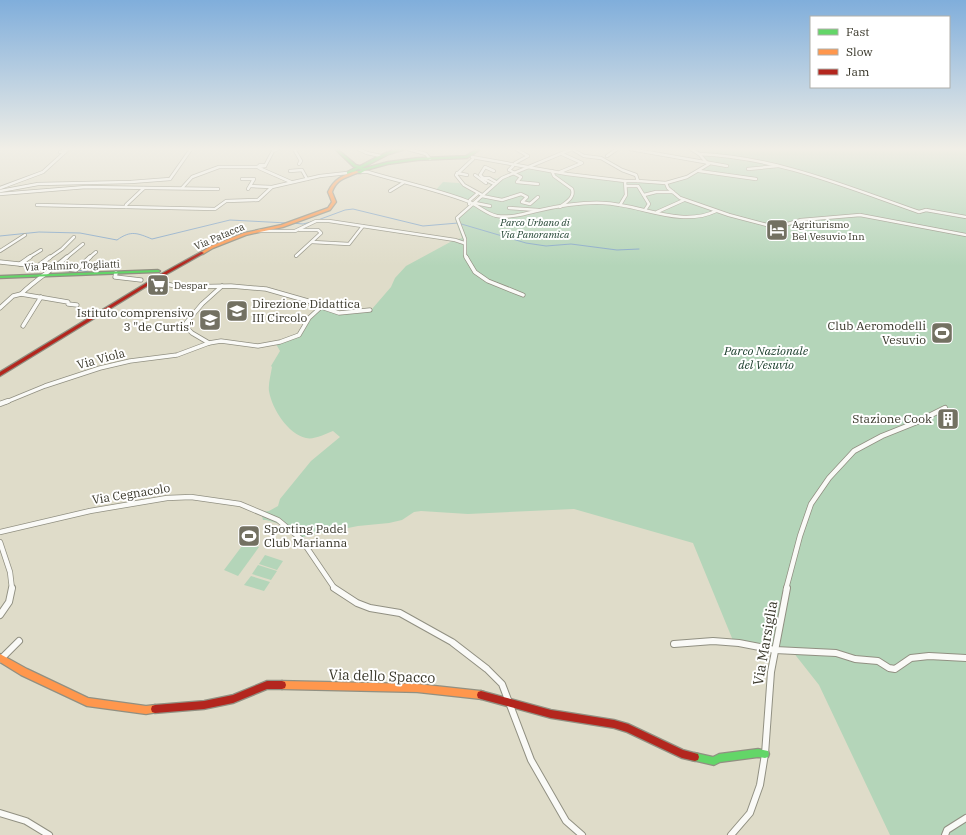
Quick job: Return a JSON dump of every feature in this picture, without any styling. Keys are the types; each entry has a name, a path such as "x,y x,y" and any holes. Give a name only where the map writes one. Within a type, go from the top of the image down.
{"street":[{"path":"0,194 74,188"},
{"path":"126,207 126,205 144,188 218,188"},
{"path":"249,188 262,188 267,190"},
{"path":"37,205 215,209 221,208 227,202 252,202 258,200 270,188"},
{"path":"324,212 331,203 327,192 328,188"},
{"path":"324,212 333,205 334,200 330,192 332,188"},
{"path":"390,191 395,188"},
{"path":"424,188 478,200 506,200 514,195 523,195 527,197 522,202 530,204 538,197"},
{"path":"467,188 477,194"},
{"path":"490,188 457,218 457,223 464,241 465,255 472,268 480,277 523,295"},
{"path":"559,207 570,200 573,192 571,188"},
{"path":"620,205 626,195 626,188"},
{"path":"639,188 649,204 645,210"},
{"path":"668,188 684,200 729,215 774,226 781,226 801,220 860,215 966,235"},
{"path":"849,188 919,212 926,210 966,217"},
{"path":"644,195 656,192 673,192"},
{"path":"470,206 471,199 477,194"},
{"path":"477,194 478,200 489,213 504,216 599,202 693,217 711,214 729,215"},
{"path":"134,198 133,206 138,208"},
{"path":"471,199 478,200 490,206"},
{"path":"656,212 684,200"},
{"path":"509,208 542,210"},
{"path":"711,214 716,211"},
{"name":"Via Patacca","path":"0,374 155,277 177,267 212,247 245,234 291,223 324,212"},
{"path":"298,230 316,221 329,221 464,241"},
{"path":"312,242 349,244 363,226"},
{"path":"256,231 320,231 312,242 296,256"},
{"path":"0,251 26,234"},
{"path":"38,266 62,249 74,237"},
{"path":"21,294 34,281 56,267 83,244"},
{"path":"20,264 41,250"},
{"path":"0,262 76,270 96,252"},
{"path":"145,272 179,287 222,286 274,290 339,313 370,310"},
{"name":"Via Palmiro Togliatti","path":"0,277 145,272 155,277"},
{"path":"116,273 115,277 141,280"},
{"path":"209,343 192,333 186,327 186,324 202,304 222,286"},
{"path":"0,308 13,296 21,294 78,305"},
{"path":"22,326 41,297"},
{"name":"Via Viola","path":"0,404 45,386 100,368 130,361 177,354 209,343 221,341 258,346 280,342 299,335 309,318 321,307"},
{"name":"Via Marsiglia","path":"731,835 754,805 760,785 765,754 770,682 775,650 786,591 804,521 811,504 828,478 854,451 894,430 917,422 945,408"},
{"name":"Via Cegnacolo","path":"0,532 90,511 167,498 191,496 250,506 282,523 301,539 335,590 357,603 370,608 400,613 452,642 487,669 502,684 531,760 566,820 582,835"},
{"path":"0,542 8,560 11,578 9,601 0,615"},
{"path":"0,659 19,641"},
{"path":"674,644 713,641 754,645 775,650 836,653 856,659 878,661 889,668 895,669 911,658 929,656 966,658"},
{"name":"Via dello Spacco","path":"0,659 87,702 146,710 204,705 233,699 267,685 417,688 486,696 551,714 628,728 682,754 714,761 719,758 758,753 765,754"},
{"path":"0,813 16,817 36,825 49,835"},
{"path":"945,835 947,830 966,818"}],"green space":[{"path":"438,188 467,188 476,194 469,201 434,192"},
{"name":"Parco Nazionale del Vesuvio","path":"488,188 966,188 966,835 890,835 819,685 793,652 734,643 693,543 574,509 468,514 421,511 414,512 402,520 389,523 358,526 298,538 287,526 263,520 261,512 269,511 278,506 280,499 311,461 340,437 333,431 312,438 299,436 287,426 277,413 269,391 271,366 280,351 276,344 278,341 299,333 319,307 340,312 372,309 391,287 395,278 406,266 454,240 462,238 455,219"},
{"path":"245,542 259,547 238,576 224,570"},
{"path":"265,555 283,561 277,570 259,564"},
{"path":"258,565 277,571 271,580 252,574"},
{"path":"251,576 270,582 264,591 244,585"}],"waterway":[{"path":"318,220 345,210 353,209 423,226 458,223 526,243 546,246 571,244 617,250 639,249"},
{"path":"0,236 39,232 80,233 117,240 126,235 134,234 152,239 230,220 287,223"},
{"path":"292,223 303,224 311,222"},
{"path":"78,270 94,273"}],"traffic: fast":[{"path":"0,277 158,271"},
{"path":"695,757 714,761 719,758 758,753 765,754"}],"traffic: slow":[{"path":"202,253 212,247 245,234 282,226 329,209 334,202 330,192 332,188"},
{"path":"0,658 24,672 87,702 146,710 155,709"},
{"path":"282,685 417,688 481,695"}],"traffic: jam":[{"path":"0,374 164,274 202,253"},
{"path":"155,709 204,705 233,699 267,685 282,685"},
{"path":"481,695 551,714 614,724 628,728 682,754 695,757"}],"place":[{"name":"Agriturismo Bel Vesuvio Inn","path":"777,230"},
{"name":"Despar","path":"158,285"},
{"name":"Direzione Didattica III Circolo","path":"237,311"},
{"name":"Istituto comprensivo 3 \"de Curtis\"","path":"210,320"},
{"name":"Club Aeromodelli Vesuvio","path":"942,333"},
{"name":"Stazione Cook","path":"948,419"},
{"name":"Sporting Padel Club Marianna","path":"249,536"}],"park label":[{"name":"Parco Urbano di Via Panoramica","path":"535,228"}]}
